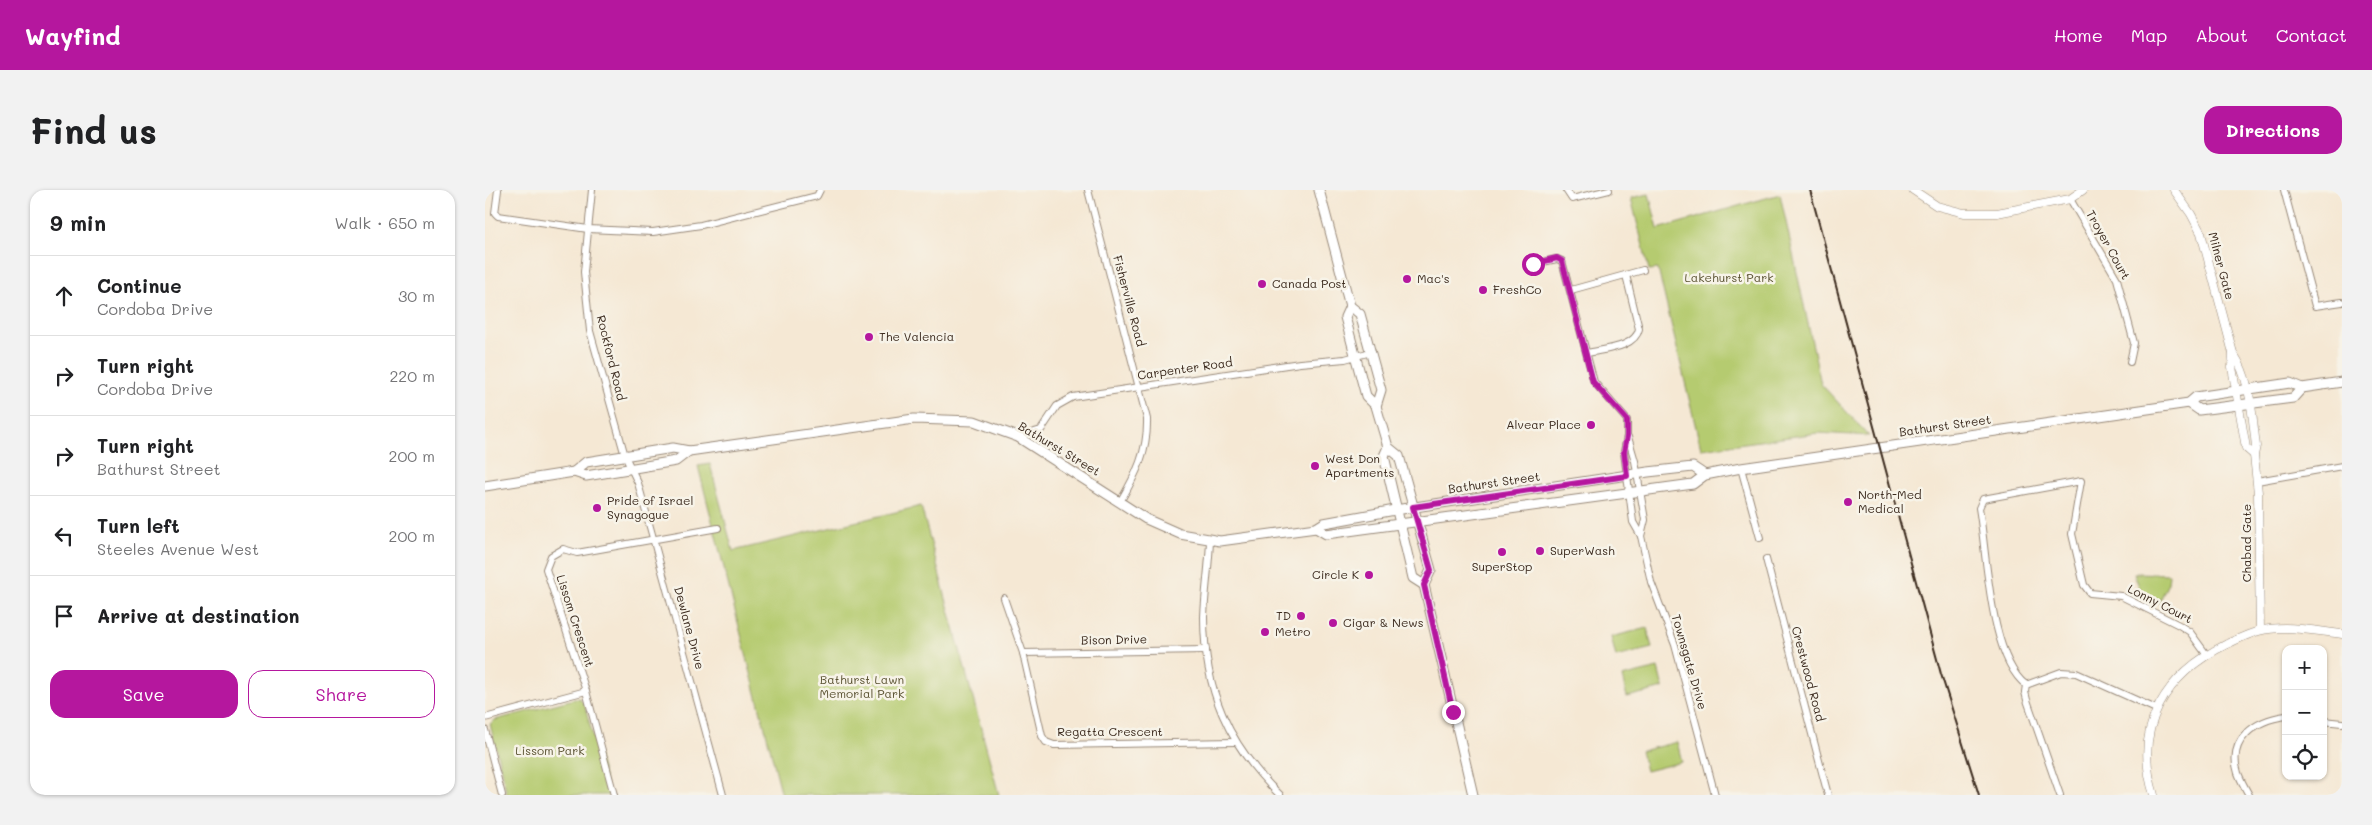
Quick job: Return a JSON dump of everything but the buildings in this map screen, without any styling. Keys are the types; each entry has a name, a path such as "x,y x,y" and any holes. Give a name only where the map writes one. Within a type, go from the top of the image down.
{"main road":[{"path":"1319,190 1350,306 1360,314 1371,352 1381,390 1376,406"},
{"path":"1350,306 1345,317 1366,396 1376,406 1388,447 1399,456 1431,570 1424,585 1473,795"},
{"name":"Bathurst Street","path":"1316,528 1326,534 1640,492 1693,484 1705,475 1741,468 2189,403 2196,397 2290,383 2302,388 2342,382"},
{"name":"Bathurst Street","path":"2189,403 2199,410 2250,405 2293,398 2302,388"},
{"name":"Bathurst Street","path":"574,472 586,462 673,448 689,451 914,419 974,420 1018,437 1146,519 1180,534 1209,541 1242,539 1316,528 1325,523 1395,510 1637,474 1693,467 1705,475"},
{"path":"1388,447 1384,456 1398,524 1413,578 1424,585"},
{"name":"Bathurst Street","path":"485,486 574,472 586,476 630,469 676,461 689,451"}],"street":[{"path":"498,190 494,207 495,213 498,216 628,232 679,229 817,196 820,190"},
{"name":"Rockford Road","path":"591,190 584,272 590,331 630,469"},
{"name":"Fisherville Road","path":"1088,190 1147,419 1145,446 1138,469 1120,502"},
{"path":"1566,190 1572,199 1609,190"},
{"path":"1913,190 1937,206 1964,213 1997,213 2069,198 2083,190"},
{"name":"Milner Gate","path":"2174,190 2191,214 2201,234 2233,353 2241,365 2250,405"},
{"path":"2284,190 2315,306 2342,302"},
{"name":"Troyer Court","path":"2069,198 2117,279 2134,343 2130,362"},
{"name":"Townsgate Drive","path":"1533,264 1560,259 1571,290 1588,353 1593,382 1627,420 1624,452 1633,522 1641,536 1651,582 1675,645 1715,795"},
{"path":"1571,290 1643,270"},
{"path":"1588,353 1628,343 1638,335 1639,329 1626,275"},
{"name":"Carpenter Road","path":"1018,437 1030,435 1041,430 1057,406 1073,397 1357,357 1371,352"},
{"name":"Milner Gate","path":"2233,353 2232,367 2239,406"},
{"name":"Chabad Gate","path":"2250,405 2257,446 2254,455 2257,481 2260,630"},
{"name":"Chabad Gate","path":"2239,406 2246,448 2254,455"},
{"name":"Townsgate Drive","path":"1627,436 1632,449 1645,520 1641,536"},
{"path":"2257,481 2342,466"},
{"path":"1741,468 1760,538"},
{"name":"Dewlane Drive","path":"630,469 638,483 723,795"},
{"name":"Lonny Court","path":"2027,685 2020,680 2008,661 1997,624 1987,584 1979,508 1983,499 2081,481 2072,534 2084,585 2090,593 2121,596 2190,632 2206,654"},
{"name":"Lissom Crescent","path":"614,795 586,691 547,569 551,556 563,550 577,553 718,528"},
{"path":"1209,541 1204,616 1206,650 1214,697 1235,742 1263,778 1280,795"},
{"name":"Crestwood Road","path":"1766,559 1828,795"},
{"name":"Regatta Crescent","path":"1004,598 1023,653 1042,736 1046,742 1054,745 1235,742"},
{"path":"2154,795 2149,781 2147,758 2152,719 2156,709 2173,684 2206,654 2260,630 2285,629 2342,634"},
{"name":"Bison Drive","path":"1023,653 1206,650"},
{"path":"2060,795 2027,700 2025,692 2027,685 2061,672 2076,673 2156,709"},
{"path":"485,718 586,691"},
{"path":"2249,795 2238,773 2235,757 2240,739 2253,728 2274,718 2282,717"},
{"path":"2327,721 2342,723"},
{"path":"485,730 502,795"}],"green space":[{"name":"Lakehurst Park","path":"1649,194 1658,229 1780,194 1821,384 1869,436 1818,433 1701,449 1658,269 1649,270 1631,198"},
{"name":"Bathurst Lawn Memorial Park","path":"710,464 733,551 921,506 999,795 782,795 698,466"},
{"path":"2134,573 2169,574 2168,583 2159,603 2142,595"},
{"path":"1647,628 1652,648 1616,657 1611,637"},
{"path":"1658,668 1663,688 1627,697 1622,677"},
{"name":"Lissom Park","path":"579,698 584,703 609,795 507,795 490,724 495,720"},
{"path":"1677,742 1682,762 1646,771 1641,751"}],"railway":[{"path":"1810,190 1941,674 1979,795"}],"place":[{"name":"Mac's","path":"1407,279"},
{"name":"Canada Post","path":"1262,284"},
{"name":"FreshCo","path":"1483,290"},
{"name":"The Valencia","path":"869,337"},
{"name":"Alvear Place","path":"1591,425"},
{"name":"West Don Apartments","path":"1315,466"},
{"name":"North-Med Medical","path":"1848,502"},
{"name":"Pride of Israel Synagogue","path":"597,508"},
{"name":"SuperWash","path":"1540,551"},
{"name":"SuperStop","path":"1502,552"},
{"name":"Circle K","path":"1369,575"},
{"name":"TD","path":"1301,616"},
{"name":"Cigar & News","path":"1333,623"},
{"name":"Metro","path":"1265,632"}],"route":[{"path":"1453,712 1424,585 1431,570 1413,507 1627,476 1624,452 1627,420 1593,382 1588,353 1562,261 1557,258 1533,264"}]}
